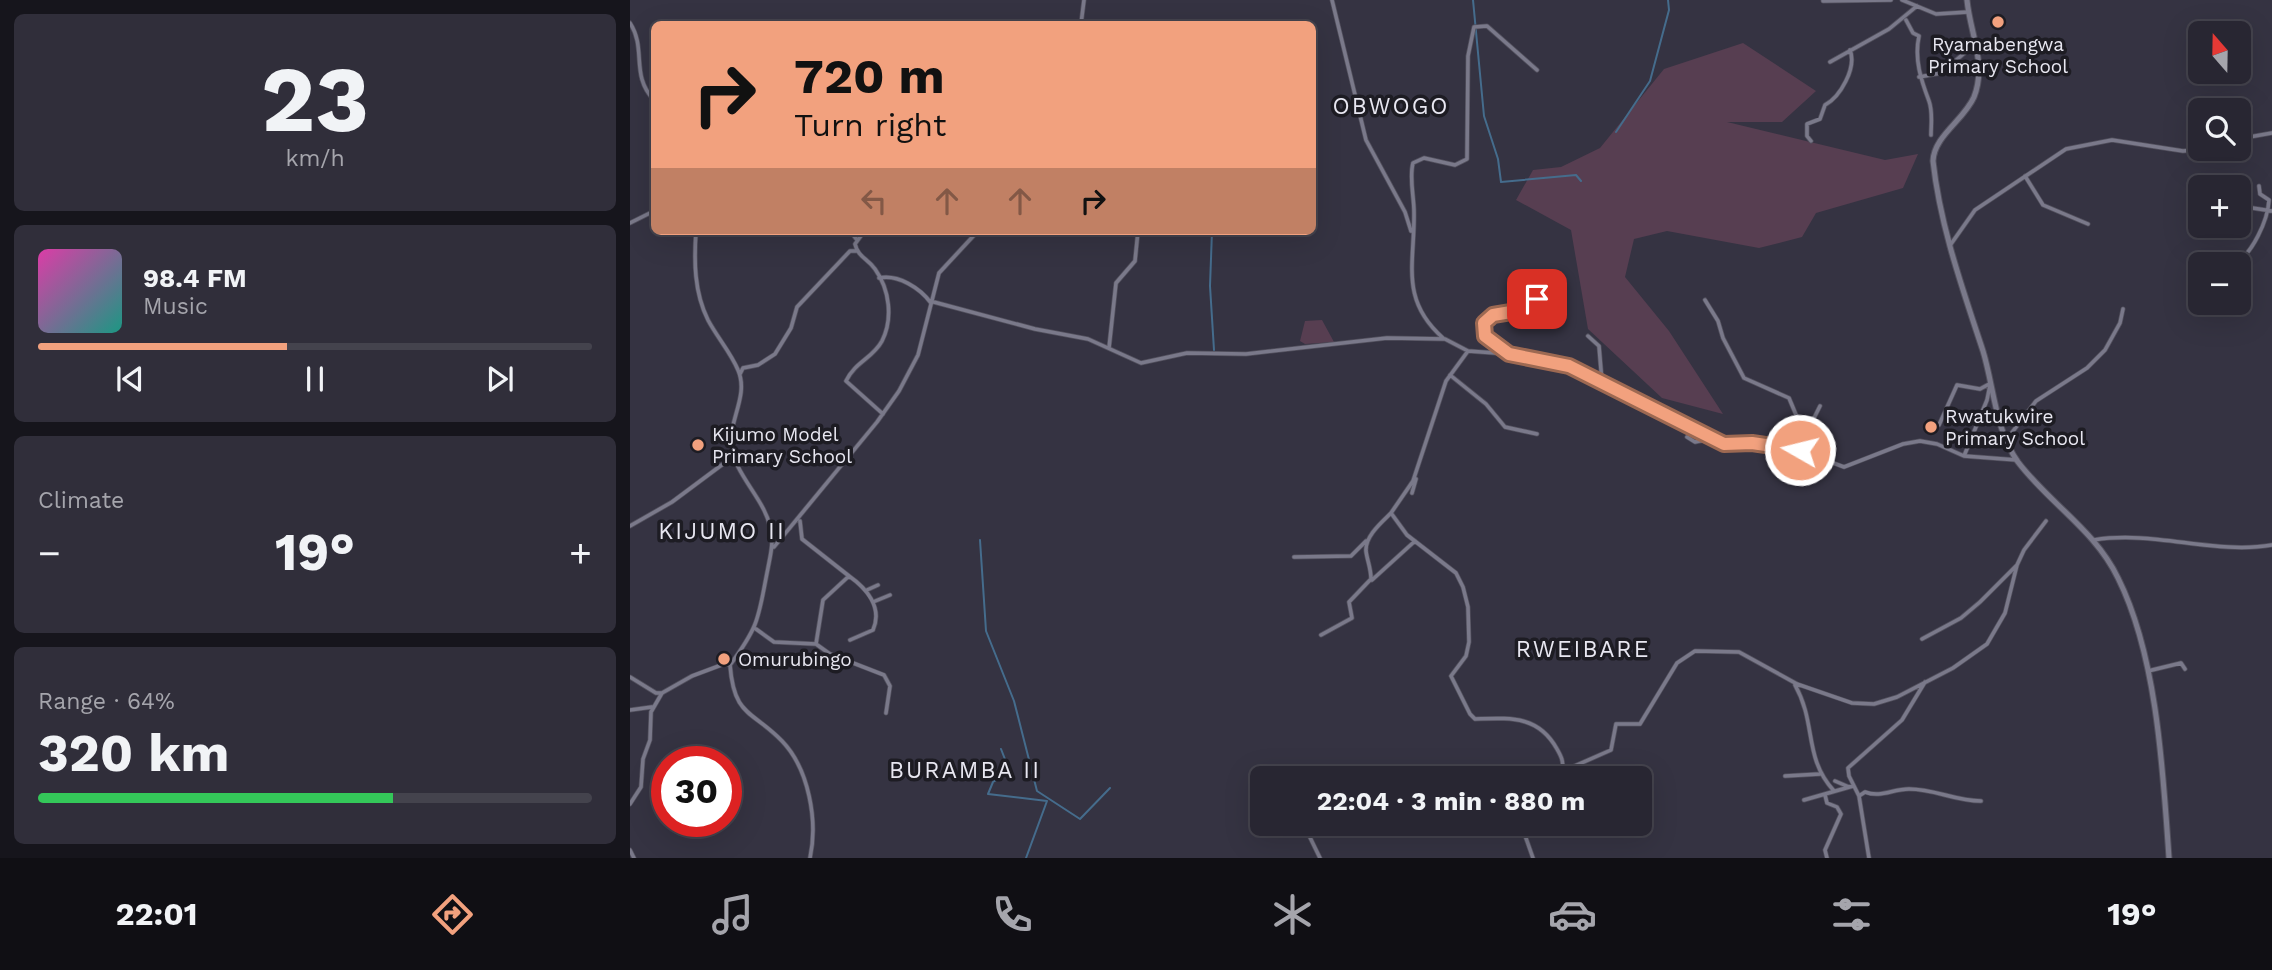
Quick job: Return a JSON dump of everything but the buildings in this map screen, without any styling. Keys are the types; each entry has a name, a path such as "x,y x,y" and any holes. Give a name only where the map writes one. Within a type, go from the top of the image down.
{"street":[{"path":"1081,21 1084,0"},
{"path":"1332,0 1366,141 1405,212 1412,234"},
{"path":"1823,1 1891,0"},
{"path":"1902,0 1936,14 1968,12"},
{"path":"1967,0 1977,43 1978,83 1973,98 1934,155 1963,298 1996,410 2017,460 2061,510 2094,540 2125,595 2146,671 2162,759 2169,858"},
{"path":"1830,62 1889,29 1917,6"},
{"path":"1906,20 1913,33 1919,36 1916,48 1919,77 1930,102 1931,135"},
{"path":"630,23 635,38 635,73 639,83 651,97"},
{"path":"1537,70 1487,26 1473,29 1468,56 1468,155 1464,162 1455,165 1424,158 1413,163 1410,275 1418,306 1429,326 1445,339 1468,351 1509,354 1569,366 1730,446 1752,443 1806,449 1812,455 1844,467 1903,444 1920,441 1937,444 1964,456 2017,460"},
{"path":"1919,77 1941,73 1971,44 1977,43"},
{"path":"1811,141 1807,136 1807,124 1820,119 1825,105 1835,99 1850,71 1850,50"},
{"path":"2251,137 2272,133"},
{"path":"1951,244 1969,215 1998,192 2066,149 2112,140 2188,151"},
{"path":"2025,176 2043,205 2088,224"},
{"path":"2248,252 2270,211 2269,200 2260,194 2259,186"},
{"path":"2251,208 2270,211"},
{"path":"630,223 651,212"},
{"path":"696,235 694,266 701,300 708,320 740,374"},
{"path":"853,235 857,251 879,278 890,310 881,342 875,351 857,363 846,381 883,414"},
{"path":"856,240 861,235"},
{"path":"774,547 800,519 883,414 918,355 931,302 946,264 974,235"},
{"path":"1109,348 1115,315 1116,283 1135,261 1138,235"},
{"path":"810,858 814,833 799,768 781,740 750,718 734,691 730,665 755,628 763,606 774,547 770,526 735,460 731,444 743,368 758,365 775,354 790,328 797,307 850,251 857,251"},
{"path":"879,278 891,277 914,286 931,302 1035,329 1088,339 1131,361 1149,364 1187,353 1246,354 1387,338 1445,339"},
{"path":"1509,354 1485,336 1484,323 1493,315 1511,312 1537,299"},
{"path":"1705,300 1718,321 1723,338 1744,379 1789,397 1812,455"},
{"path":"2007,439 2036,401 2087,368 2105,351 2120,323 2123,309"},
{"path":"1588,336 1599,346 1602,382"},
{"path":"1412,493 1414,478 1439,397 1450,375 1468,351"},
{"path":"1450,375 1486,404 1505,427 1521,428 1537,434"},
{"path":"1939,425 1957,384 1980,388 1990,383"},
{"path":"1964,456 1987,400 1990,383"},
{"path":"1805,436 1821,406"},
{"path":"1686,437 1695,442 1711,438"},
{"path":"630,526 672,502 723,464 735,460"},
{"path":"1294,557 1351,556 1391,513 1414,478"},
{"path":"1391,513 1397,524 1415,541 1457,573 1465,594 1468,613 1468,651 1451,676 1470,714 1475,719 1525,720 1537,724 1550,737 1564,766"},
{"path":"800,519 802,539 867,590 873,602 875,628 850,640"},
{"path":"1573,766 1611,750 1614,727 1619,722 1640,724 1677,663 1689,653 1739,652 1794,682 1852,703 1868,704 1898,697 1972,657 1990,641 2005,613 2017,565 2024,550 2046,521"},
{"path":"2094,540 2143,537 2252,547 2272,544"},
{"path":"1368,540 1370,580"},
{"path":"1321,635 1350,621 1349,602 1415,541"},
{"path":"1922,639 1961,618 2017,565"},
{"path":"816,644 823,600 849,576"},
{"path":"867,590 878,584"},
{"path":"873,602 890,595"},
{"path":"755,628 774,642 816,644 830,654 884,675 890,686 886,713"},
{"path":"2146,671 2181,663 2185,669"},
{"path":"630,804 641,787 643,759 650,740 652,707 662,693 692,676 724,664 730,665"},
{"path":"630,677 656,693 662,693"},
{"path":"1794,682 1804,702 1812,730 1813,755 1820,774 1834,791"},
{"path":"1851,786 1849,768 1902,720 1925,682"},
{"path":"630,710 652,707"},
{"path":"1785,776 1820,774"},
{"path":"1835,780 1851,786 1859,796 1869,858"},
{"path":"1804,800 1851,786"},
{"path":"1859,796 1865,792 1876,796 1906,789 1944,793 1962,801 1981,801"},
{"path":"1825,795 1827,803 1837,807 1841,814 1825,850 1827,858"},
{"path":"1309,836 1320,858"},
{"path":"1525,836 1533,858"},
{"path":"630,850 634,858"}],"shaded area":[{"path":"1743,43 1816,91 1782,122 1727,122 1885,160 1918,154 1903,188 1816,213 1802,237 1759,248 1667,231 1634,239 1625,277 1669,331 1723,414 1662,398 1588,329 1571,230 1516,200 1533,170 1561,167 1600,148 1664,69"},
{"path":"1322,320 1334,342 1305,344 1300,341 1305,321"}],"waterway":[{"path":"1473,0 1484,116 1498,159 1501,182 1576,175 1581,181"},
{"path":"1616,132 1650,81 1669,10 1668,0"},
{"path":"1212,235 1210,286 1214,350"},
{"path":"980,540 986,631 1014,701 1037,791 1080,819 1110,788"},
{"path":"1001,749 1010,772 993,782 988,794 1047,801 1026,858"}],"place":[{"name":"Ryamabengwa Primary School","path":"1998,22"},
{"name":"Rwatukwire Primary School","path":"1931,427"},
{"name":"Kijumo Model Primary School","path":"698,445"},
{"name":"Omurubingo","path":"724,659"}],"district":[{"name":"OBWOGO","path":"1391,106"},
{"name":"KIJUMO II","path":"722,531"},
{"name":"RWEIBARE","path":"1583,649"},
{"name":"BURAMBA II","path":"965,770"}],"route":[{"path":"1537,299 1529,300 1520,308 1504,315 1493,315 1484,323 1485,336 1509,354 1569,366 1724,444 1730,446 1752,443 1800,450"}]}
